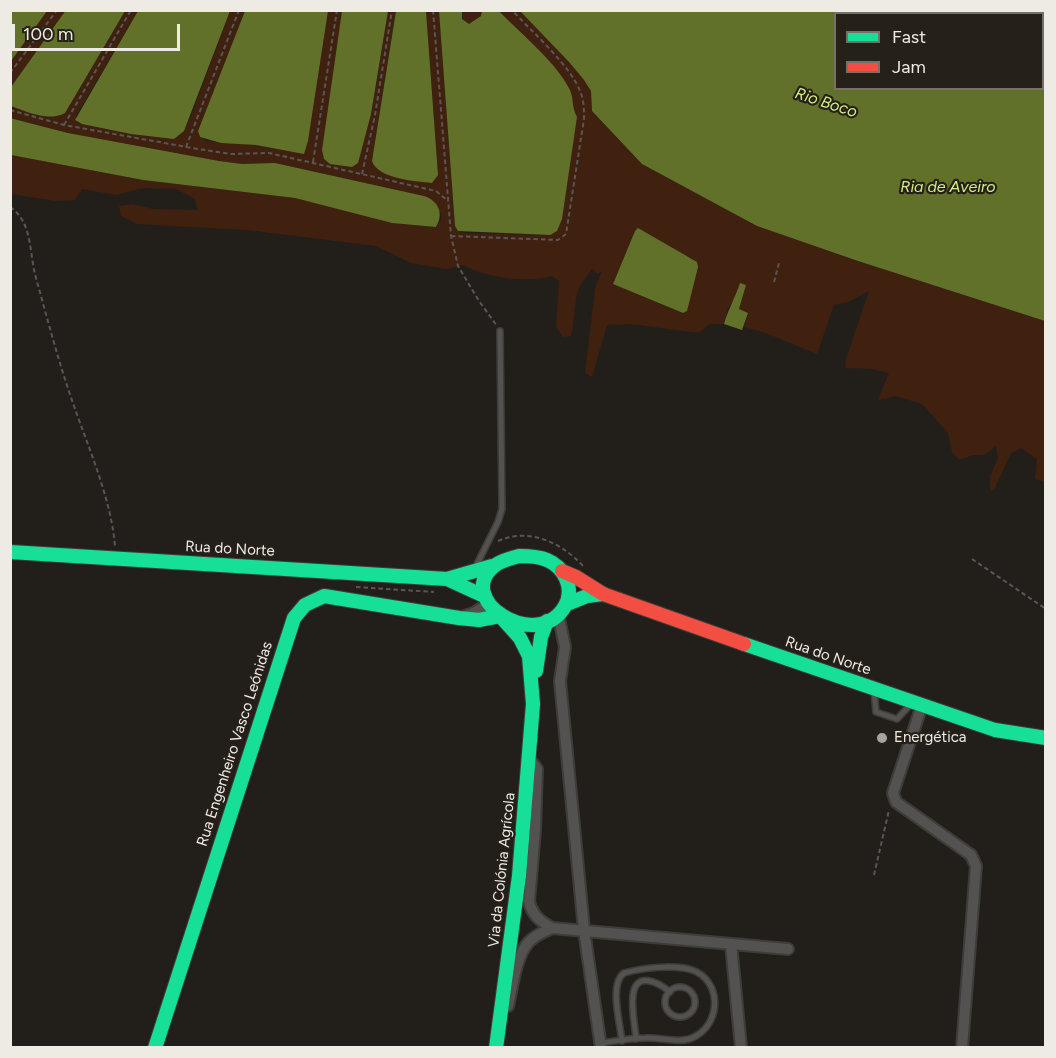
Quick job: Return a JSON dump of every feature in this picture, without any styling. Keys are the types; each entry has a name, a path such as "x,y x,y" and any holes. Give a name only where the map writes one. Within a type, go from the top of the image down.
{"main road":[{"name":"Rua do Norte","path":"10,552 447,579 492,566"},
{"path":"557,613 570,593 562,570 552,562 530,556 503,560 492,566 483,587 486,600 501,617 531,624 557,613 587,596 603,594"},
{"name":"Rua do Norte","path":"562,570 603,594 917,704 995,730 1046,738"},
{"name":"Rua do Norte","path":"447,579 486,600"},
{"name":"Rua Engenheiro Vasco Leónidas","path":"155,1047 294,618 305,605 324,596 459,618 479,620 501,617"},
{"name":"Via da Colónia Agrícola","path":"532,694 541,637 557,613"},
{"name":"Via da Colónia Agrícola","path":"497,1047 518,887 530,758 532,694 531,663 527,649 501,617"}],"street":[{"path":"459,618 474,613 486,600"},
{"path":"557,613 565,647 560,681 584,930 601,1045"},
{"path":"917,704 893,793 896,802 971,855 976,866 962,1047"},
{"path":"530,758 537,769 529,902 531,911 538,920 552,928 788,949"},
{"path":"497,1047 520,956 527,943 538,934 552,928"},
{"path":"731,944 741,1047"}],"lane":[{"path":"472,572 498,522 502,509 500,331"},
{"path":"874,689 876,712 897,719 917,704"},
{"path":"601,1045 636,1039 687,1040 702,1032 709,1023 715,1003 714,991 708,982 694,970 684,968 674,967 624,973 615,987 622,1041"},
{"path":"636,1039 632,996 638,985 643,981 653,980 670,992"},
{"path":"681,988 689,991 694,1000 692,1011 688,1015 678,1017 668,1012 665,1002 670,992 681,988"}],"path":[{"path":"10,74 57,10"},
{"path":"64,125 131,10"},
{"path":"186,147 239,10"},
{"path":"313,163 337,10"},
{"path":"362,174 375,115 392,10"},
{"path":"433,10 451,236 458,266 500,331"},
{"path":"451,236 558,240 566,234 584,119 584,102 569,72 512,10"},
{"path":"10,110 64,125 186,147 231,154 269,153 436,191 448,201"},
{"path":"10,207 20,213 29,239 34,271 64,378 103,493 114,535 116,558"},
{"path":"774,282 779,263"},
{"path":"972,560 1046,609"},
{"path":"874,875 893,793"}],"shaded area":[{"path":"47,11 66,11 11,87 11,61"},
{"path":"125,11 138,11 76,116 78,123 152,136 179,136 191,116 230,11 245,11 198,131 200,137 207,141 256,145 287,151 308,141 328,11 342,11 322,150 371,114 388,11 396,11 372,161 438,175 426,11 439,11 455,226 463,233 550,235 569,165 577,117 572,109 572,93 499,11 520,11 584,80 591,91 592,111 642,164 757,226 1045,321 1045,482 1035,479 1037,459 1021,448 1011,453 994,490 990,491 990,476 998,458 996,446 984,455 973,455 959,460 952,452 948,433 922,404 896,396 878,400 889,373 873,369 846,368 845,362 869,291 848,302 834,305 817,354 766,333 744,327 748,313 739,310 746,285 728,308 724,324 710,324 698,333 631,324 607,325 592,377 585,373 595,288 602,271 598,274 592,269 581,285 577,296 571,336 563,337 556,327 559,281 552,276 530,279 506,278 463,265 447,269 411,263 376,246 247,230 137,224 121,216 119,206 133,204 153,209 197,210 195,199 176,189 143,188 116,195 82,189 75,200 56,201 11,194 11,155 143,180 295,198 392,223 436,227 441,220 441,213 424,196 275,163 242,164 219,161 68,133 11,118 10,106 38,115 64,113","holes":["635,231 693,259 686,311 682,313 613,284"]},
{"path":"462,11 482,11 482,16 468,24 462,17"}],"water":[{"path":"66,10 125,11 65,113 52,117 11,106 11,87"},
{"name":"Ria de Aveiro","path":"974,10 1045,11 1045,321 757,226 642,164 592,111 591,91 584,80 520,11 934,12 834,12 834,90 1044,90 1044,12 972,12"},
{"path":"10,11 47,11 11,61"},
{"path":"138,11 230,11 184,131 174,139 131,134 82,124 75,120"},
{"path":"245,11 328,11 304,154 256,145 221,143 200,137 198,131"},
{"path":"342,11 388,11 371,114 358,163 352,167 330,164 324,159 322,150"},
{"path":"396,11 426,11 438,175 432,183 389,175 382,172 372,161"},
{"path":"439,11 462,11 462,19 469,24 481,16 482,11 499,11 548,59 570,90 577,117 562,219 557,231 550,235 458,231 455,226"},
{"path":"10,118 68,133 219,161 242,164 275,163 424,196 439,208 440,217 436,227 392,223 295,198 143,180 11,155"},
{"path":"638,228 697,262 698,267 687,311 683,313 613,284"},
{"path":"740,283 746,285 739,309 748,313 742,330 724,324"}],"traffic: fast":[{"path":"10,552 447,579 492,566"},
{"path":"519,556 547,560 563,573 568,585 568,599 565,606 552,620 536,625 519,623 503,616 490,605 483,591 485,577 497,564 519,556"},
{"path":"447,579 484,596"},
{"path":"567,604 587,596 603,594"},
{"path":"155,1048 294,618 305,605 324,596 459,618 479,620 500,616"},
{"path":"496,1048 519,876 533,704 529,656 520,638 502,618"},
{"path":"536,671 541,637 547,621"},
{"path":"744,644 995,730 1046,738"}],"traffic: jam":[{"path":"562,571 603,594 744,644"}],"place":[{"name":"Energética","path":"882,738"}],"water label":[{"name":"Rio Boco","path":"826,103"}]}
